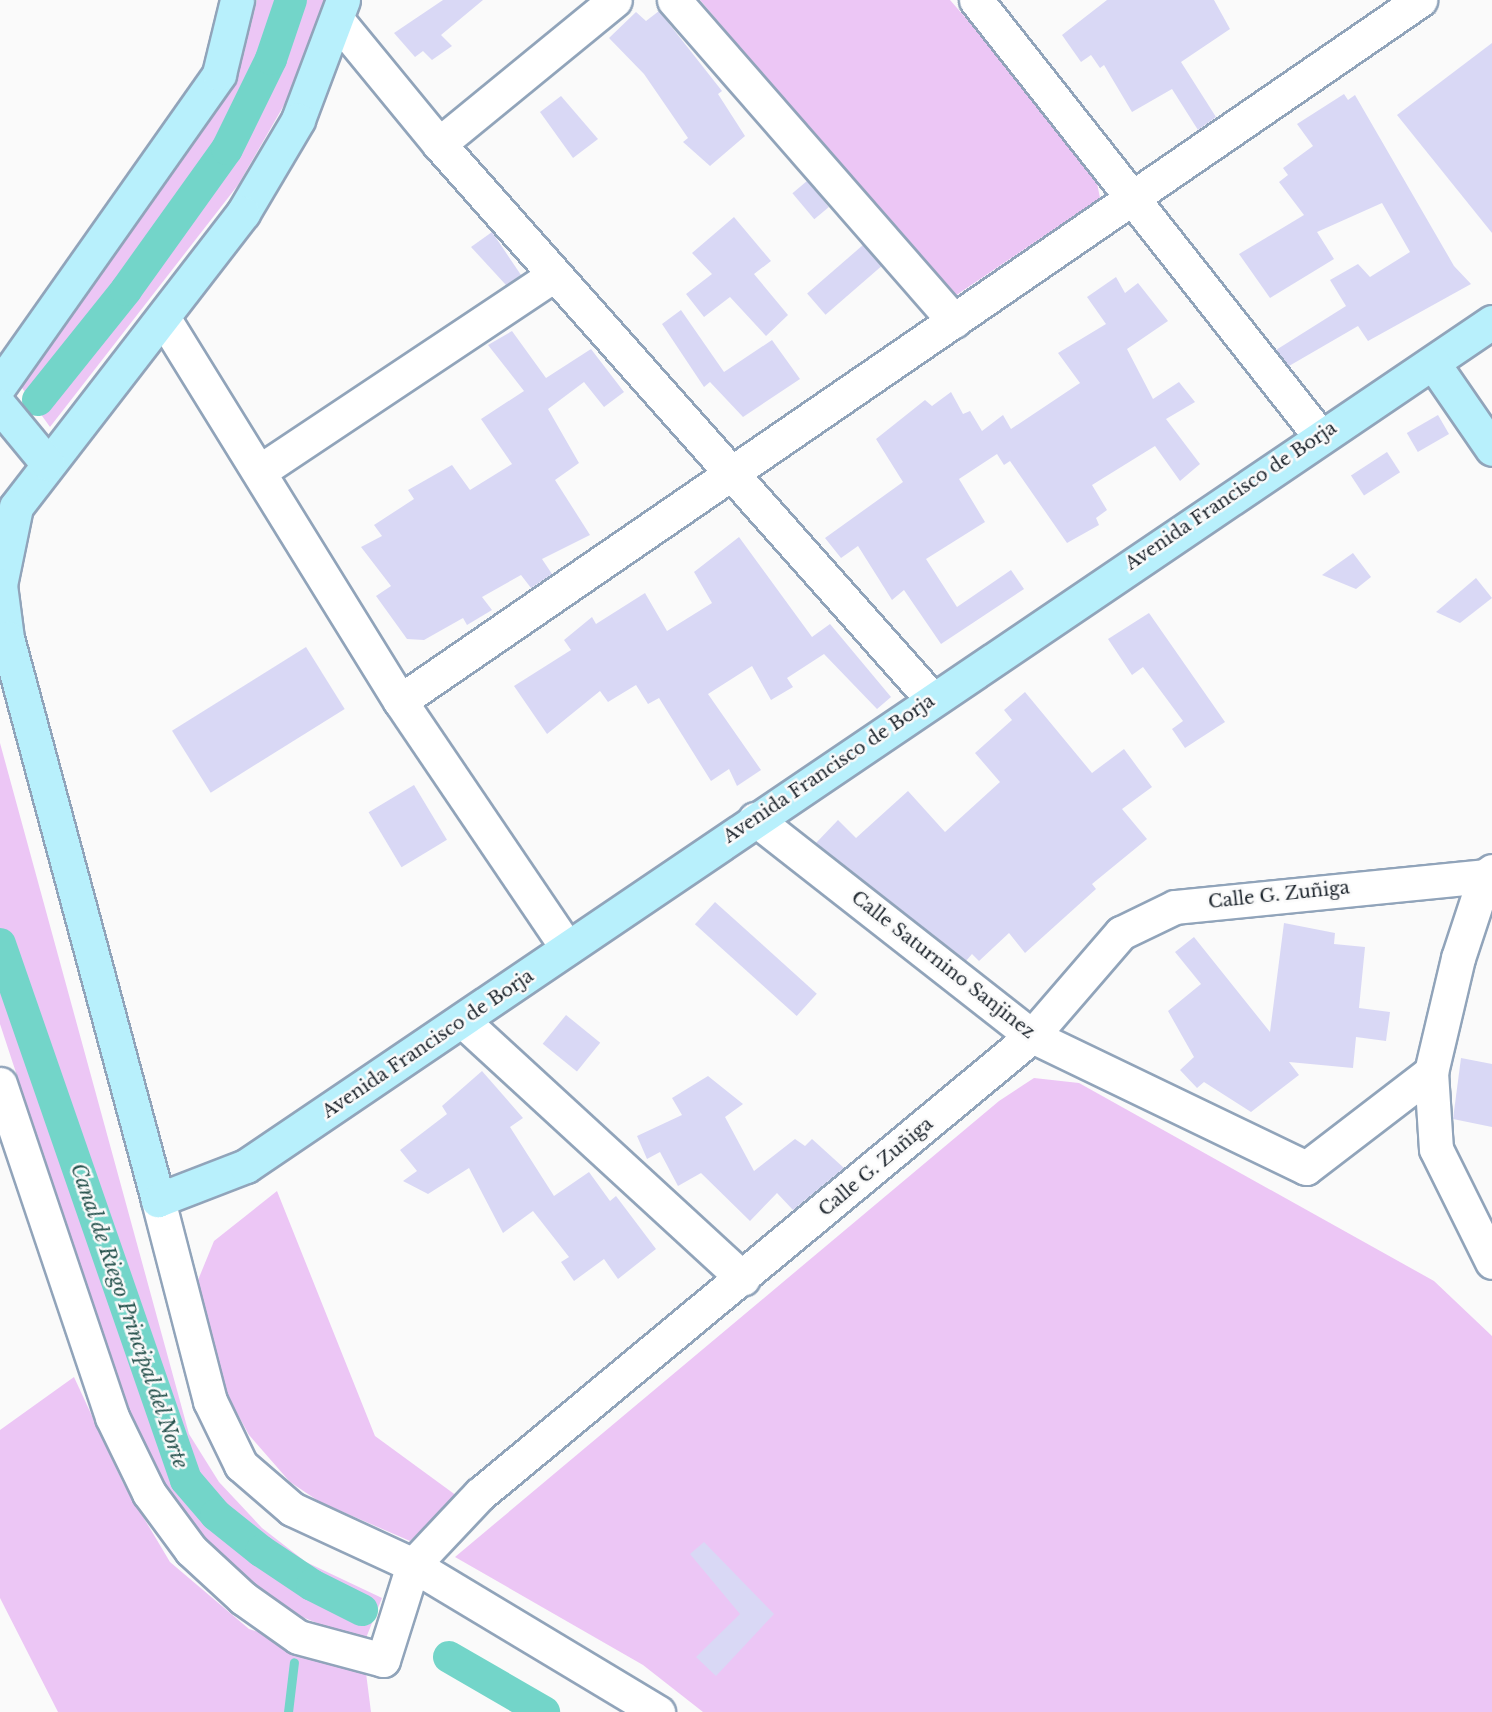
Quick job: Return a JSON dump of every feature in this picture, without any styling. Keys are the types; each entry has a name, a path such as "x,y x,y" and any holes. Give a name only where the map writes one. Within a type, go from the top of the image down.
{"street":[{"path":"0,386 219,74 237,0"},
{"path":"439,144 615,0"},
{"path":"674,0 954,321"},
{"path":"400,701 732,477 1420,0"},
{"path":"979,1 1130,201 1320,436"},
{"path":"340,11 439,144 732,477 932,699"},
{"path":"340,11 298,120 243,213 164,320 48,464 8,495 0,585 7,638 210,1401 241,1465 292,1509 413,1565 658,1712"},
{"path":"260,471 554,275"},
{"path":"164,320 260,471 400,701 567,948"},
{"name":"Avenida Francisco de Borja","path":"158,1200 246,1166 464,1022 755,819 1492,322"},
{"path":"1433,363 1492,449"},
{"path":"0,406 48,464"},
{"name":"Calle Saturnino Sanjinez","path":"755,819 1032,1036 1306,1168 1431,1072"},
{"path":"1488,874 1431,1072 1436,1149 1492,1262"},
{"name":"Calle G. Zuñiga","path":"0,1084 112,1417 149,1493 191,1550 243,1598 298,1637 383,1660 413,1565 480,1494 743,1279 1032,1036 1121,933 1175,907 1488,874"},
{"path":"464,1022 743,1279"}],"shaded area":[{"path":"257,0 324,0 295,86 238,185 50,427 17,381 221,100 241,65"},
{"path":"700,0 950,0 1093,163 1100,198 952,298"},
{"path":"0,743 189,1434 219,1482 262,1528 306,1562 382,1598 364,1643 293,1613 240,1575 187,1521 131,1422 0,1024"},
{"path":"1034,1078 1079,1083 1434,1281 1492,1336 1492,1712 703,1712 643,1665 455,1557 999,1101"},
{"path":"277,1191 375,1436 457,1496 410,1541 320,1502 290,1482 249,1435 226,1393 196,1285 214,1241"},
{"path":"74,1377 123,1483 170,1562 249,1629 365,1665 371,1712 58,1712 0,1598 0,1430"}],"building":[{"path":"443,0 483,0 441,35 452,46 432,60 423,51 415,57 394,33"},
{"path":"1107,0 1214,0 1230,29 1181,62 1216,117 1198,130 1172,89 1132,112 1104,65 1100,68 1091,55 1081,62 1062,35"},
{"path":"659,11 722,91 718,94 745,136 710,166 683,142 688,138 644,74 609,38 636,12 646,21"},
{"path":"1492,43 1492,233 1397,115"},
{"path":"1344,94 1348,100 1355,95 1454,266 1471,284 1368,341 1358,326 1289,366 1276,350 1346,306 1330,280 1358,264 1370,277 1410,252 1382,203 1317,232 1334,259 1270,298 1239,254 1304,215 1279,182 1288,175 1283,168 1313,146 1297,124"},
{"path":"561,96 598,139 573,158 540,112"},
{"path":"807,181 829,207 814,219 792,193"},
{"path":"734,217 771,261 754,274 788,315 766,336 730,297 704,317 686,294 712,274 692,253"},
{"path":"492,232 521,275 506,285 471,247"},
{"path":"863,245 881,266 826,315 807,294"},
{"path":"1116,277 1125,293 1138,283 1168,321 1127,349 1153,399 1179,382 1195,402 1166,419 1200,464 1180,481 1155,446 1092,485 1107,510 1096,518 1099,525 1067,543 1010,461 1004,465 997,454 959,479 985,522 926,559 957,607 1011,570 1024,589 941,644 904,590 892,600 858,546 841,558 825,538 903,482 876,439 925,400 932,406 951,392 963,414 970,411 982,431 1003,415 1011,429 1080,383 1058,353 1106,324 1087,297"},
{"path":"681,310 724,372 772,340 800,379 743,417 710,382 704,387 662,324"},
{"path":"512,331 546,378 591,349 624,392 604,407 584,382 548,409 579,463 555,480 590,535 542,559 552,574 531,588 521,575 482,597 492,610 467,625 463,618 424,640 407,639 376,596 391,586 361,547 382,536 374,525 414,499 408,490 452,465 470,490 512,464 481,419 524,391 488,345"},
{"path":"1438,415 1449,434 1418,452 1407,433"},
{"path":"1387,452 1400,472 1364,496 1351,475"},
{"path":"739,537 812,637 830,624 891,697 877,709 824,654 787,678 793,687 771,700 752,666 708,694 761,770 737,786 729,769 711,781 659,698 648,704 636,685 608,702 600,691 547,734 514,686 571,650 564,640 592,617 596,624 645,593 667,631 712,603 694,572"},
{"path":"1353,553 1371,577 1356,589 1322,575"},
{"path":"1476,578 1492,598 1460,623 1436,612"},
{"path":"1149,613 1225,722 1185,748 1172,729 1183,721 1143,667 1132,675 1108,639"},
{"path":"306,647 345,709 211,793 172,731"},
{"path":"1025,692 1092,773 1124,749 1152,787 1122,809 1147,839 1092,884 1096,889 1025,953 1009,933 979,961 972,954 966,961 816,843 838,820 856,838 908,791 945,832 1000,782 975,753 1012,720 1004,710"},
{"path":"414,785 447,840 402,867 369,812"},
{"path":"715,902 817,994 797,1016 695,924"},
{"path":"1284,923 1335,933 1334,944 1365,947 1359,1008 1390,1012 1386,1041 1356,1037 1353,1068 1289,1062 1299,1075 1251,1112 1204,1082 1197,1088 1180,1070 1194,1057 1168,1011 1201,984 1175,952 1194,937 1270,1032"},
{"path":"566,1015 600,1043 577,1071 543,1044"},
{"path":"1461,1058 1492,1064 1492,1127 1453,1119"},
{"path":"482,1071 523,1118 510,1127 554,1196 589,1172 610,1201 616,1196 656,1249 618,1279 604,1259 574,1281 561,1262 569,1257 533,1211 503,1233 469,1168 428,1194 403,1181 417,1171 400,1150 447,1114 442,1106"},
{"path":"708,1076 743,1104 725,1117 754,1171 795,1139 805,1146 812,1139 844,1168 793,1210 777,1193 750,1221 701,1173 678,1186 660,1152 647,1159 637,1136 682,1115 672,1098"},
{"path":"704,1542 774,1614 716,1676 696,1657 740,1614 690,1554"}],"waterway":[{"name":"Canal de Riego Principal del Norte","path":"38,400 126,290 227,149 271,59 291,0"},
{"name":"Canal de Riego Principal del Norte","path":"0,944 186,1480 216,1515 261,1551 312,1585 362,1610"},
{"name":"Canal de Riego Principal del Norte","path":"449,1657 544,1712"},
{"path":"288,1712 294,1662"}]}
